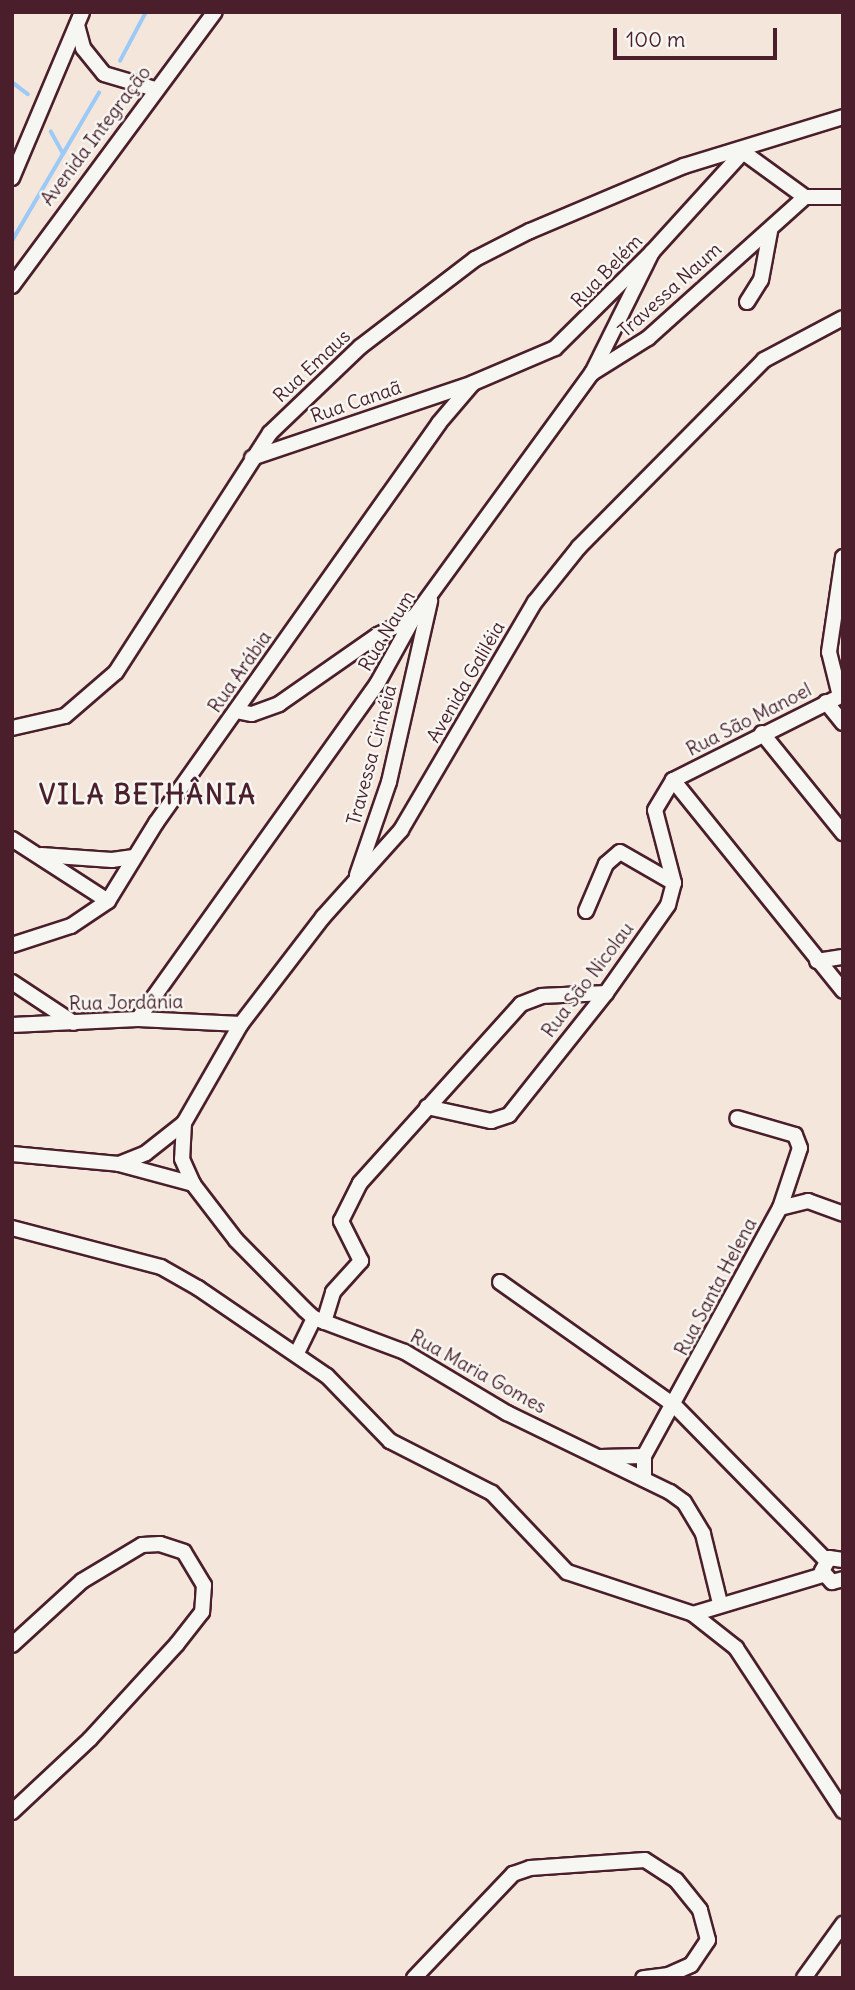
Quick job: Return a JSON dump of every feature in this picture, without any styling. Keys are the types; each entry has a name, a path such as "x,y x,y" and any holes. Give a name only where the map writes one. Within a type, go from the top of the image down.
{"street":[{"name":"Avenida Integração","path":"12,286 155,89 215,12"},
{"path":"80,19 83,48 104,74 155,89"},
{"path":"12,178 80,19"},
{"name":"Rua Emaus","path":"12,728 65,716 116,672 270,433 337,367 475,260 615,194 703,160 743,152 843,117"},
{"path":"743,152 805,197 843,197"},
{"name":"Rua Belém","path":"473,383 555,348 652,253 743,152"},
{"name":"Travessa Naum","path":"592,373 648,338 726,265 770,232 805,197"},
{"path":"747,302 761,280 770,232"},
{"name":"Rua Naum","path":"138,1019 377,684 414,617 592,373 652,253"},
{"name":"Avenida Galiléia","path":"184,1123 241,1024 354,883 401,830 535,602 579,547 764,360 843,318"},
{"name":"Rua Canaã","path":"252,458 473,383"},
{"name":"Rua Arábia","path":"12,945 71,926 108,901 134,857 236,711 439,423 473,383"},
{"path":"841,696 829,652 843,557"},
{"name":"Travessa Cirinéia","path":"354,883 389,782 432,594"},
{"path":"236,711 252,714 279,704 378,635 414,617"},
{"name":"Rua São Manoel","path":"673,780 762,733 841,696"},
{"path":"825,702 843,723"},
{"path":"762,733 843,833"},
{"path":"674,883 655,810 673,780 843,991"},
{"path":"12,839 108,901"},
{"path":"586,911 606,864 621,852 674,883"},
{"path":"37,855 112,860 134,857"},
{"name":"Rua São Nicolau","path":"427,1107 491,1121 502,1120 606,993 668,905 674,883"},
{"path":"817,961 843,957"},
{"path":"12,982 74,1023"},
{"path":"297,1353 319,1320 333,1292 361,1261 358,1249 341,1230 344,1210 360,1183 521,1004 542,996 606,993"},
{"name":"Rua Jordânia","path":"12,1025 138,1019 241,1024"},
{"path":"737,1118 788,1131 800,1141 780,1208"},
{"path":"119,1164 146,1153 184,1123"},
{"path":"184,1123 182,1159 193,1184"},
{"path":"12,1154 119,1164 193,1184"},
{"name":"Rua Maria Gomes","path":"193,1184 274,1282 319,1320 405,1352 507,1413 670,1492 692,1514 703,1534 720,1603"},
{"name":"Rua Santa Helena","path":"644,1456 676,1406 780,1208 808,1202 843,1214"},
{"path":"12,1228 161,1267 297,1353 327,1376 390,1441 492,1493 567,1572 693,1614 736,1647 843,1811"},
{"path":"500,1282 676,1406 825,1568 832,1582 843,1579"},
{"path":"596,1457 644,1456 644,1479"},
{"path":"12,1645 82,1581 142,1545 160,1544 184,1552 204,1585 202,1612 177,1644 90,1740 12,1812"},
{"path":"693,1614 843,1560"},
{"path":"416,1977 513,1874 530,1868 645,1860 676,1880 700,1910 708,1940 691,1965 669,1975 643,1978"},
{"path":"804,1978 843,1924"},
{"path":"827,1948 843,1942"}],"waterway":[{"path":"120,61 146,12"},
{"path":"12,82 28,94"},
{"path":"63,154 99,93"},
{"path":"12,241 63,154 51,132"}],"district":[{"name":"VILA BETHÂNIA","path":"148,795"}]}
